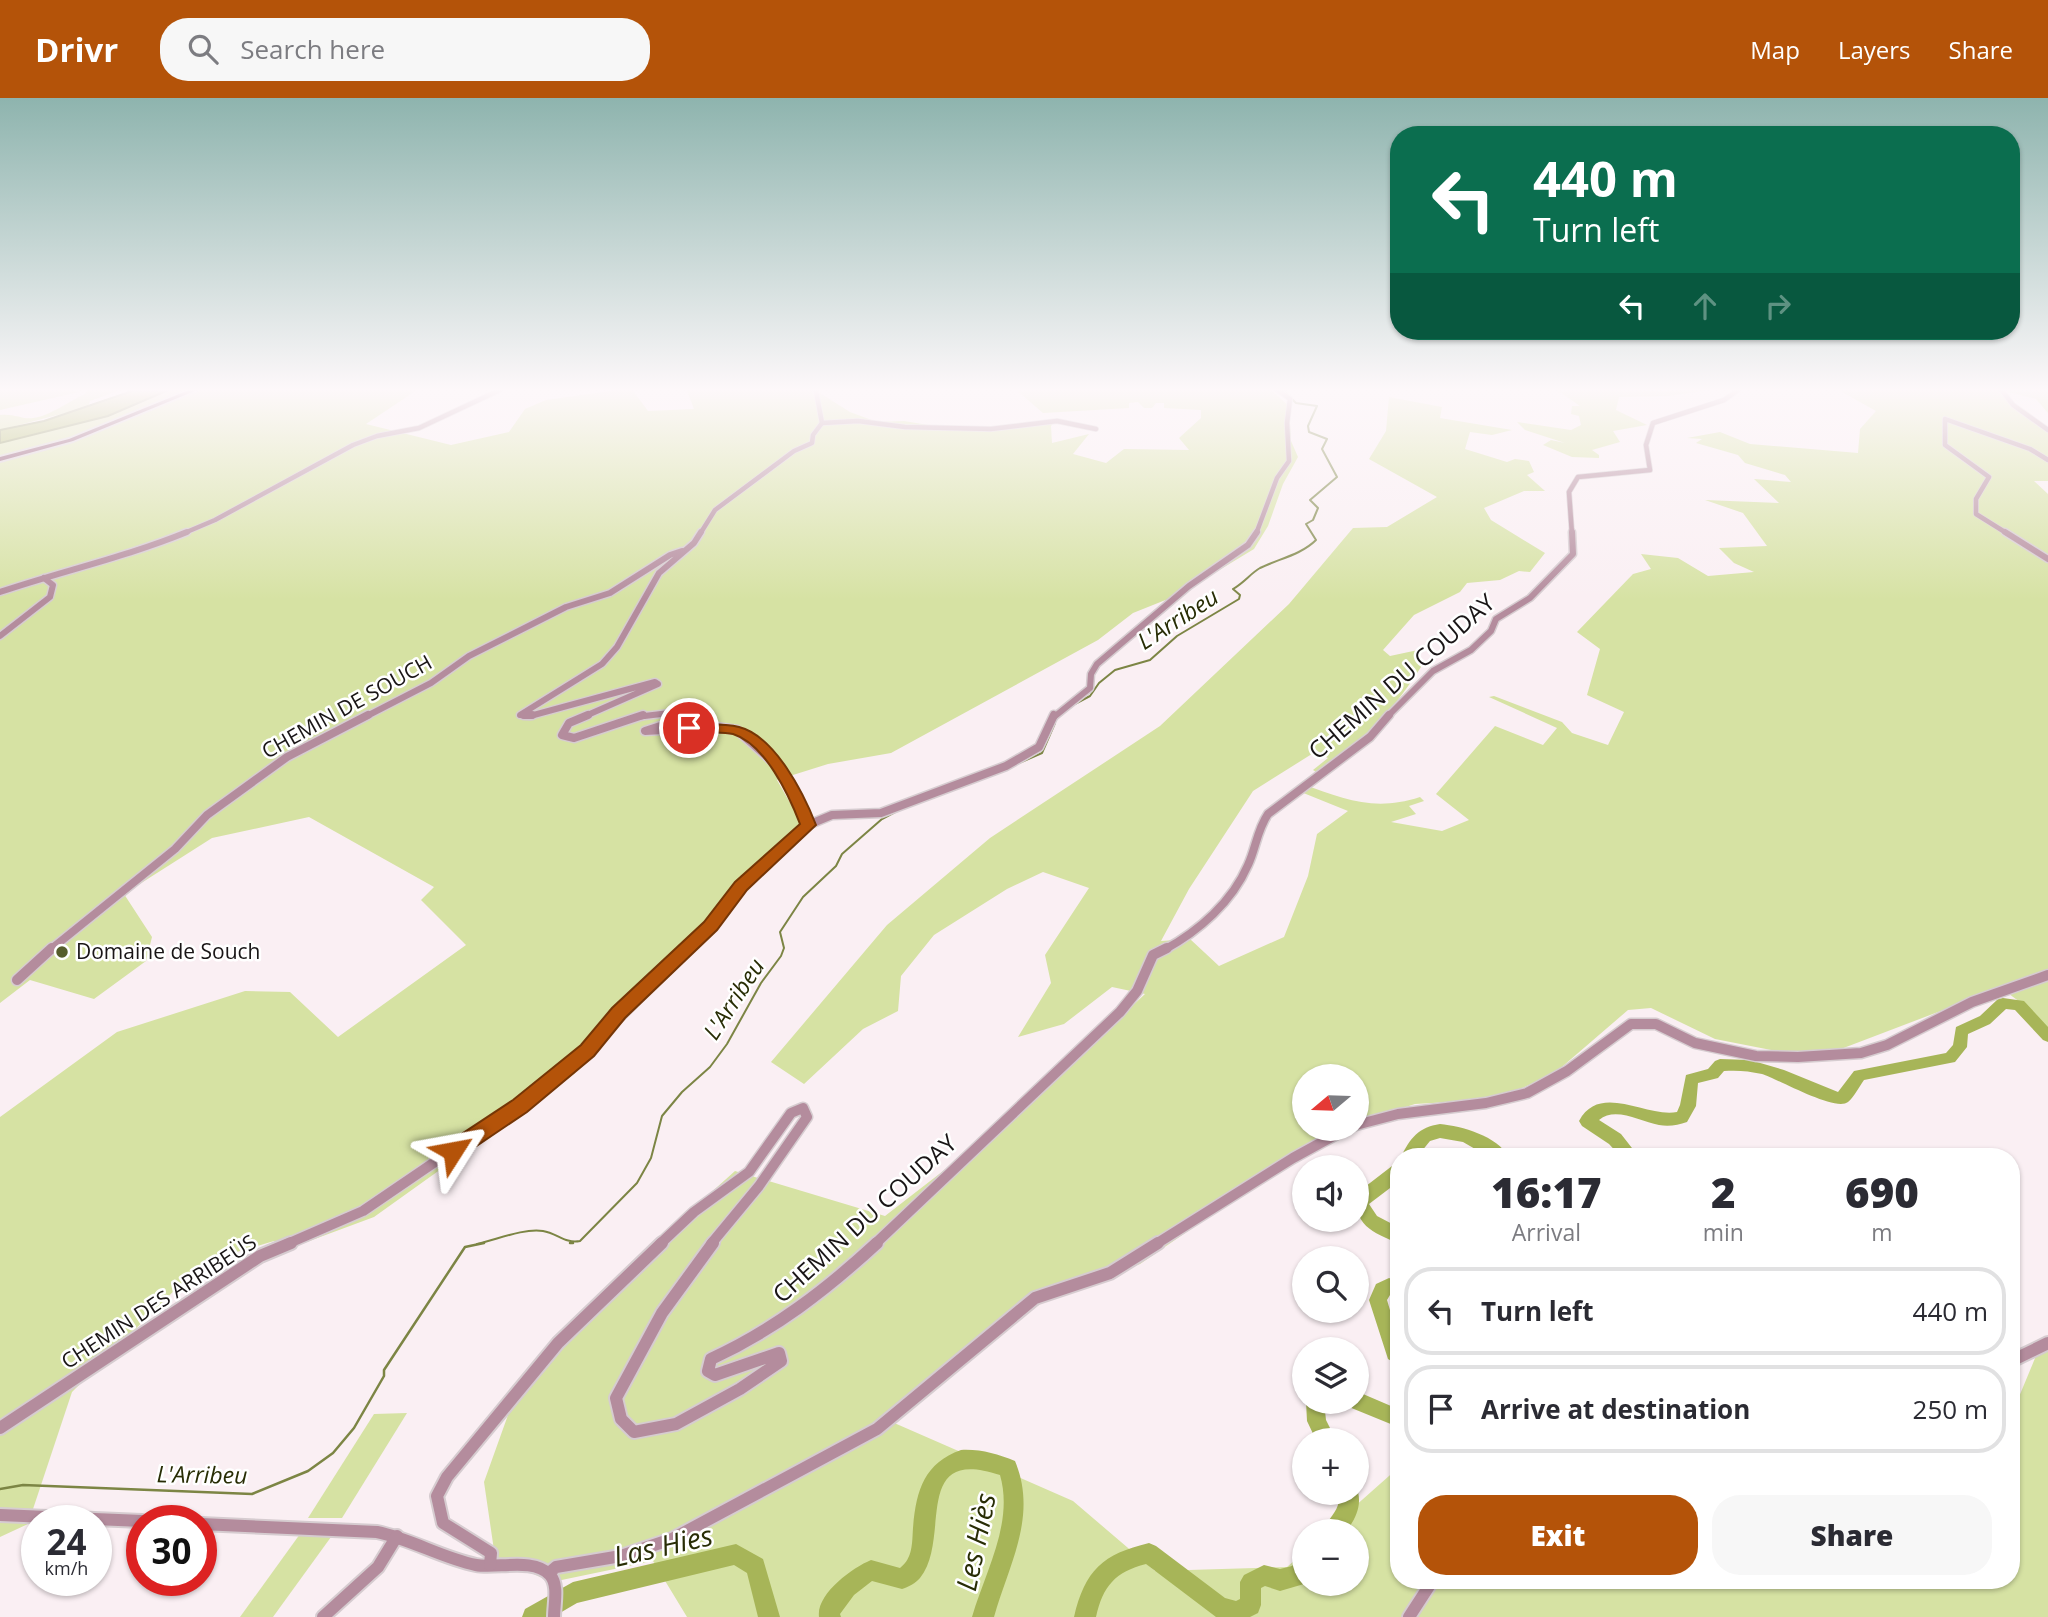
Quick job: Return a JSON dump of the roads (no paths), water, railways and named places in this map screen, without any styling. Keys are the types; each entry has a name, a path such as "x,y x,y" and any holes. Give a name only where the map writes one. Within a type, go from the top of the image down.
{"street":[{"path":"0,592 152,547 215,520 326,459"},
{"name":"CHEMIN DE SOUCH","path":"18,980 43,955 176,849 207,815 287,757 431,683 481,650 566,607 610,593 670,555 685,550 694,543 715,510 783,459"},
{"name":"CHEMIN DES ARRIBEÜS","path":"0,1428 260,1256 363,1211 546,1087 587,1051 619,1013 710,926 741,886 808,825 832,815 881,813 990,773 1031,753 1044,739 1050,719 1056,712 1090,688 1091,674 1097,664 1189,586 1248,545 1257,533 1275,490 1277,478 1289,459"},
{"name":"CHEMIN DU COUDAY","path":"490,1565 491,1553 443,1523 437,1496 447,1477 558,1343 694,1212 749,1172 791,1113 803,1108 807,1116 760,1186 706,1251 662,1313 616,1398 621,1419 634,1432 676,1424 740,1389 781,1361 779,1353 715,1375 708,1371 711,1359 733,1350 788,1318 871,1248 1120,1012 1137,991 1153,955 1176,944 1228,901 1248,866 1257,828 1268,814 1370,737 1400,702 1433,671 1471,650 1491,631 1496,619 1530,598 1573,554 1569,492 1578,477 1650,470 1648,459"},
{"path":"1964,459 1989,477 1974,509 1985,521 2048,559"},
{"path":"685,550 659,573 624,636 602,664 520,715 530,716 655,682 658,684 655,688 569,723 562,735 574,738 639,716 700,707 703,709 695,715 659,723 645,731 716,727 737,730 782,770 795,790 808,825"},
{"path":"0,636 50,597 53,585 44,578"},
{"path":"1369,1122 1419,1110 1526,1093 1545,1084 1631,1024 1640,1021 1657,1024 1698,1044 1760,1055 1863,1053 1889,1045 1927,1022 1984,996 2048,975"},
{"path":"549,1573 556,1567 621,1556 672,1539 877,1429 1035,1298 1110,1273 1324,1141"},
{"path":"2020,1357 2048,1343"},
{"path":"0,1515 126,1520"},
{"path":"217,1525 353,1530 397,1536 476,1565 535,1567 549,1573 555,1591 554,1614"},
{"path":"323,1617 378,1567 397,1536"},
{"path":"1409,1617 1427,1589"}],"waterway":[{"name":"L'Arribeu","path":"1073,705 1090,696 1099,683 1115,670 1150,660 1177,636 1239,599 1240,595 1233,589 1257,570 1296,553 1316,540 1306,524 1313,520 1318,508 1310,500 1337,477 1327,459"},
{"name":"L'Arribeu","path":"1019,763 1042,753 1055,723"},
{"name":"L'Arribeu","path":"987,777 998,773"},
{"name":"L'Arribeu","path":"932,798 952,790"},
{"name":"L'Arribeu","path":"477,1244 535,1231 548,1232 570,1241 580,1241 637,1183 651,1158 662,1116 682,1092 710,1067 727,1044 761,983 781,956 784,948 780,932 803,897 836,866 842,854 882,819 897,811"},
{"name":"Les Hiès","path":"1623,1148 1615,1139 1587,1121 1598,1112 1609,1108 1670,1120 1682,1117 1688,1106 1691,1079 1713,1074 1720,1065 1735,1064 1764,1069 1834,1098 1842,1098 1859,1075 1950,1058 1960,1047 1961,1031 1985,1020 2003,1003 2019,1005 2048,1036"},
{"name":"Les Hiès","path":"1414,1148 1424,1136 1440,1131 1469,1137 1490,1148"},
{"name":"Les Hiès","path":"1390,1179 1368,1194 1359,1204 1371,1221 1390,1231"},
{"name":"L'Arribeu","path":"0,1489 23,1485 252,1494 308,1471 333,1453 354,1428 384,1376 384,1370 465,1247 484,1243"},
{"name":"Les Hiès","path":"1390,1286 1382,1290 1378,1300 1390,1340"},
{"name":"Les Hiès","path":"1369,1406 1390,1415"},
{"name":"Les Hiès","path":"1316,1414 1320,1428"},
{"name":"Les Hiès","path":"830,1617 829,1612 842,1593 871,1570 902,1579 913,1570 920,1556 925,1515 934,1482 950,1464 975,1459 1008,1468 1014,1505 1007,1543 983,1617"},
{"name":"Les Hiès","path":"1344,1519 1349,1505"},
{"name":"Les Hiès","path":"1085,1617 1092,1591 1105,1573 1113,1566 1149,1553 1220,1608 1238,1612 1250,1605 1251,1582 1264,1575 1280,1580 1292,1577"},
{"name":"Las Hies","path":"533,1617 573,1593 736,1554 756,1566 769,1617"}],"place":[{"name":"Domaine de Souch","path":"62,952"}]}
